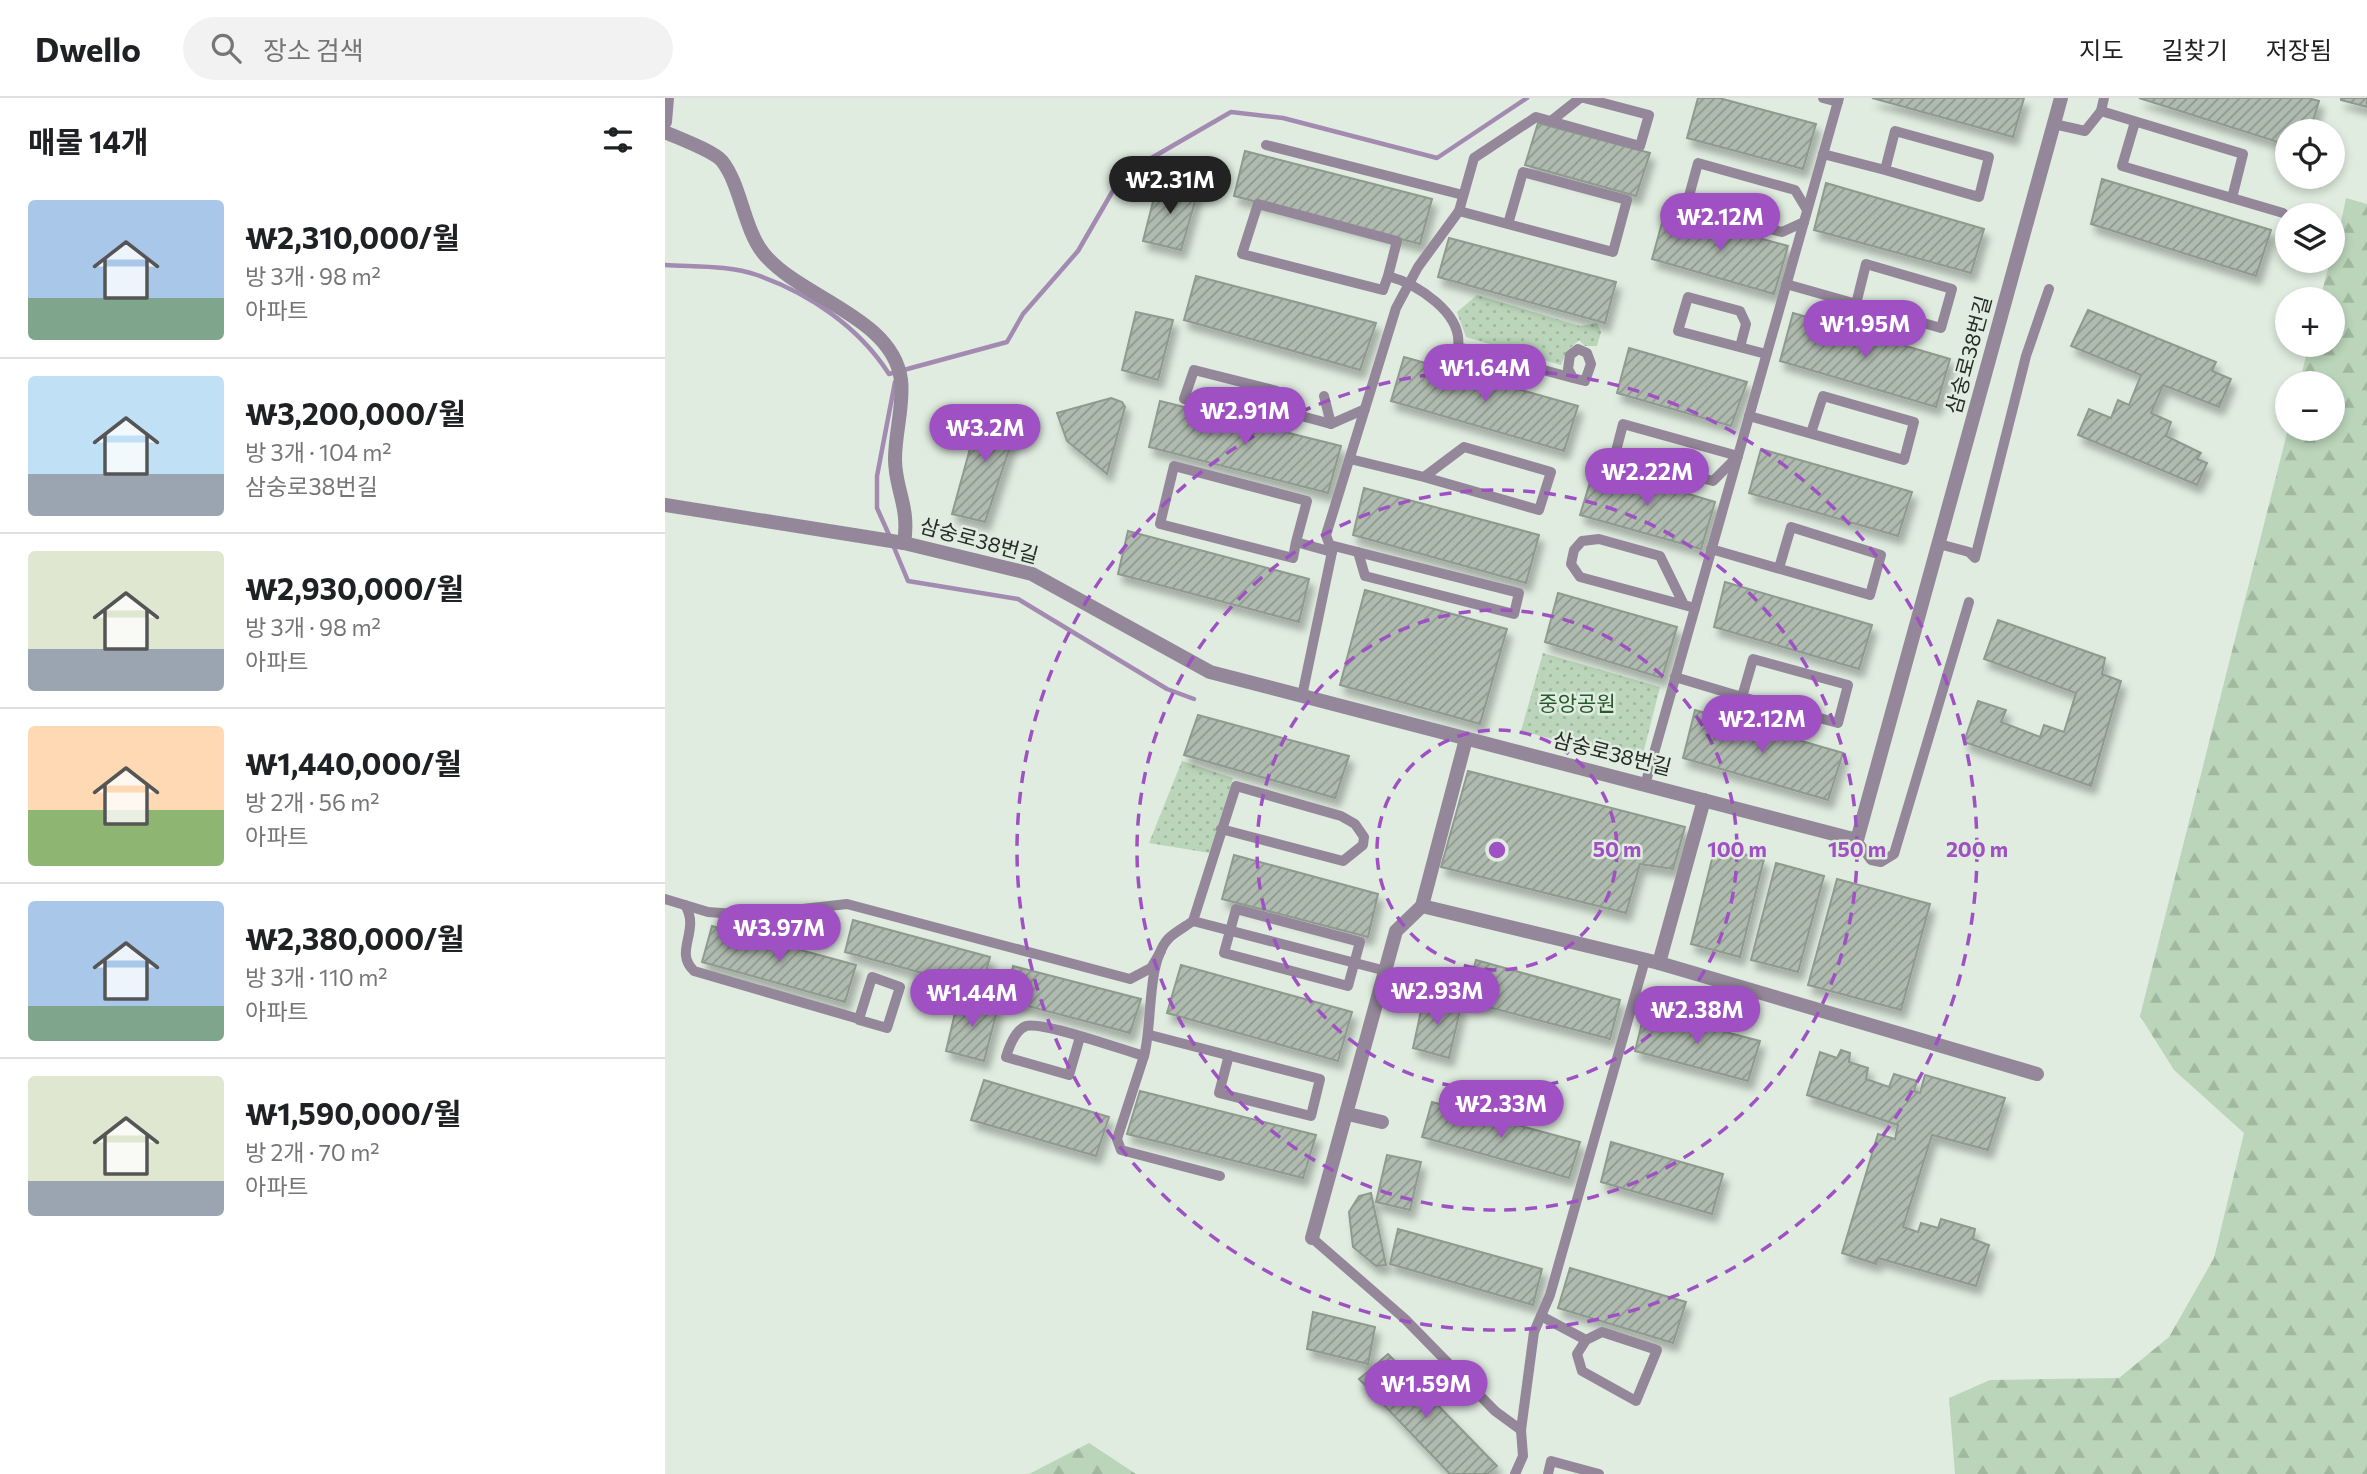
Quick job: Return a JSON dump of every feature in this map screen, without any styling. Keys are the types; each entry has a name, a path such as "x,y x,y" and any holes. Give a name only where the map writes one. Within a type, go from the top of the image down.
{"street":[{"path":"665,122 667,98"},
{"name":"삼숭로38번길","path":"665,505 902,543 1032,575 1210,672 1857,840 2061,98"},
{"path":"665,132 721,160 763,253 806,288 851,314 890,349 898,364 901,379 895,462 908,520 902,543"},
{"path":"1312,1238 1396,931 1422,906 1466,739"},
{"path":"1652,962 1704,800"},
{"path":"1422,906 1652,962 2037,1074"},
{"path":"1348,1114 1382,1122"}],"lane":[{"path":"1302,696 1331,549 1326,535 1396,308 1410,282 1459,211 1474,158 1536,117 1640,146 1649,116 1582,98 1551,121"},
{"path":"1645,785 1838,100 1823,98"},
{"path":"2055,124 2085,131 2101,111 2105,98"},
{"path":"2101,111 2242,154 2232,198"},
{"path":"2135,122 2122,166 2275,210"},
{"path":"1823,154 1979,197 1989,157 1895,131 1885,170"},
{"path":"1266,145 1463,195"},
{"path":"1804,222 1782,232 1686,207 1698,163 1795,190 1807,210"},
{"path":"1459,211 1613,252 1627,200 1523,172 1508,224"},
{"path":"1258,204 1397,241 1388,276 1383,290 1242,254 1258,204"},
{"path":"1786,284 1856,304 1941,328 1952,289 1866,264 1856,304"},
{"path":"1388,276 1410,282 1450,317 1459,335 1458,347 1573,378"},
{"path":"1939,544 1969,552 1975,558 2025,356 2049,289"},
{"path":"1739,347 1745,324 1740,311 1688,297 1678,331 1739,347 1766,354"},
{"path":"1194,370 1277,391 1283,411 1280,423 1184,399 1194,370"},
{"path":"1324,396 1331,424"},
{"path":"1749,416 1904,460 1914,422 1823,396 1811,433"},
{"path":"1283,411 1331,424 1365,410"},
{"path":"1623,424 1738,456 1713,481 1615,455 1623,424"},
{"path":"1350,458 1539,510 1551,472 1464,447 1425,477"},
{"path":"1174,466 1307,501 1296,542 1293,558 1160,524 1174,466"},
{"path":"1711,549 1870,595 1881,555 1791,527 1779,568"},
{"path":"1683,605 1660,556 1599,539 1582,541 1574,550 1571,564 1580,577 1683,605 1695,608"},
{"path":"1296,542 1358,552 1519,593 1514,614 1365,576 1358,552"},
{"path":"1857,840 1871,860 1881,862 1894,854 1969,602"},
{"path":"1675,677 1742,697 1838,723 1848,685 1753,659 1742,697"},
{"path":"665,899 708,912 748,915 848,904 1131,979 1151,968 1168,938 1193,921 1221,829 1236,786 1341,816 1355,824 1364,837 1363,845 1343,861 1221,829"},
{"path":"685,905 692,924 684,953 687,964 694,971 859,1019 872,977 900,986 887,1028 859,1020"},
{"path":"1236,909 1360,942 1348,986 1224,953 1230,930 1236,909"},
{"path":"1193,921 1386,971"},
{"path":"1161,951 1155,968 1150,1035 1117,1139 1121,1150 1220,1176"},
{"path":"1515,1474 1523,1456 1521,1430 1534,1332 1541,1317 1652,962"},
{"path":"1080,1037 1069,1075 1006,1057 1013,1040 1024,1027 1035,1025 1080,1037 1144,1056"},
{"path":"1150,1035 1229,1055 1320,1079 1311,1115 1219,1093 1229,1055"},
{"path":"1312,1238 1431,1343 1495,1411 1521,1430"},
{"path":"1541,1317 1586,1340"},
{"path":"1602,1332 1657,1350 1636,1401 1582,1371 1577,1354 1586,1340 1602,1332"},
{"path":"1548,1474 1551,1461 1599,1474"}],"green space":[{"path":"2346,198 2367,204 2367,1474 1955,1474 1949,1398 1990,1380 2119,1378 2169,1337 2214,1258 2244,1133 2174,1070 2140,1016 2285,441 2345,441 2345,371 2302,371 2306,357 2345,357 2345,287 2323,287 2327,273 2345,273"},
{"path":"1477,295 1580,326 1597,323 1601,332 1597,346 1585,346 1579,340 1567,351 1561,365 1466,337 1457,312"},
{"name":"중앙공원","path":"1543,653 1660,687 1641,762 1521,731"},
{"path":"1182,761 1233,778 1210,853 1149,843"},
{"path":"1089,1443 1136,1474 1029,1474"}],"building":[{"path":"1698,98 1719,98 1816,124 1803,169 1687,138"},
{"path":"1872,98 2024,98 2013,137"},
{"path":"2139,98 2308,98 2319,101 2314,119 2275,119 2275,141"},
{"path":"2367,98 2367,107 2341,100"},
{"path":"1538,123 1650,153 1636,196 1525,165"},
{"path":"1245,151 1432,199 1420,244 1234,196"},
{"path":"2102,179 2271,230 2256,276 2091,224"},
{"path":"1158,182 1198,191 1181,250 1143,241"},
{"path":"1826,183 1984,229 1971,273 1814,230"},
{"path":"1665,212 1788,246 1774,294 1652,259"},
{"path":"1449,238 1616,282 1605,323 1438,277"},
{"path":"1196,276 1376,323 1360,370 1184,320"},
{"path":"2088,310 2216,362 2212,371 2231,379 2219,407 2163,385 2151,413 2171,422 2166,436 2201,453 2197,459 2207,463 2197,485 2078,435 2089,409 2111,418 2118,400 2129,405 2141,375 2071,346"},
{"path":"1136,312 1173,320 1158,380 1122,370"},
{"path":"1793,313 1950,359 1936,407 1780,361"},
{"path":"1629,348 1747,382 1731,426 1617,393"},
{"path":"1404,357 1578,406 1564,451 1391,401"},
{"path":"1111,398 1122,402 1125,407 1107,474 1067,441 1057,413"},
{"path":"1160,401 1341,446 1328,493 1149,447"},
{"path":"992,408 1018,423 985,522 952,514 981,409"},
{"path":"1761,449 1912,492 1898,536 1749,493"},
{"path":"1595,466 1715,502 1701,549 1580,515"},
{"path":"1364,488 1539,535 1526,583 1353,535"},
{"path":"1128,531 1309,579 1299,622 1118,574"},
{"path":"1725,582 1872,625 1859,669 1714,627"},
{"path":"1365,590 1507,629 1480,724 1340,685"},
{"path":"1558,593 1677,627 1662,678 1545,642"},
{"path":"1998,620 2105,658 2102,674 2121,681 2091,786 1964,742 1978,701 2006,710 2001,722 2040,737 2044,725 2064,732 2076,693 1984,659"},
{"path":"1695,710 1843,753 1828,800 1683,758"},
{"path":"1198,715 1349,756 1335,798 1184,755"},
{"path":"1468,771 1685,827 1673,869 1640,864 1626,913 1441,867"},
{"path":"1715,847 1764,859 1740,957 1691,944"},
{"path":"1234,855 1378,894 1368,937 1222,899"},
{"path":"1776,863 1824,876 1798,972 1751,960"},
{"path":"1837,879 1930,904 1901,1010 1808,985"},
{"path":"853,920 990,957 981,989 845,952"},
{"path":"712,926 856,965 845,1002 702,962"},
{"path":"1476,960 1620,1000 1610,1039 1465,1001"},
{"path":"1181,965 1352,1012 1338,1061 1167,1013"},
{"path":"1013,966 1141,999 1130,1033 1005,1000"},
{"path":"959,996 998,1007 984,1061 946,1051"},
{"path":"1424,997 1461,1006 1449,1058 1413,1048"},
{"path":"1645,1011 1760,1041 1748,1081 1635,1051"},
{"path":"1841,1050 1850,1053 1849,1062 1868,1068 1866,1079 1889,1087 1894,1074 1917,1081 1914,1091 1920,1093 1925,1075 2005,1098 1988,1150 1932,1135 1903,1227 1918,1232 1921,1223 1938,1228 1941,1219 1975,1229 1973,1239 1989,1245 1976,1286 1878,1258 1876,1264 1842,1253 1878,1134 1895,1139 1898,1125 1807,1095 1820,1052 1837,1058"},
{"path":"984,1080 1109,1117 1096,1156 971,1120"},
{"path":"1140,1091 1316,1135 1303,1178 1127,1134"},
{"path":"1432,1102 1580,1142 1569,1178 1422,1137"},
{"path":"1611,1142 1723,1174 1712,1214 1601,1182"},
{"path":"1387,1155 1421,1162 1410,1210 1376,1202"},
{"path":"1371,1193 1386,1265 1376,1266 1353,1247 1349,1212 1359,1196"},
{"path":"1398,1229 1542,1269 1533,1305 1390,1264"},
{"path":"1570,1268 1686,1302 1673,1343 1558,1308"},
{"path":"1313,1312 1375,1327 1368,1364 1307,1349"},
{"path":"1388,1354 1497,1466 1487,1474 1450,1474 1359,1379"}],"waterway":[{"path":"665,265 746,272 795,291 848,327 877,357 889,374 1007,342 1023,314 1078,251 1122,175 1231,112 1283,118 1437,158 1527,98"},
{"path":"890,537 877,508 877,476 895,382"},
{"path":"893,545 908,581 1018,599 1167,689 1194,699"}]}
